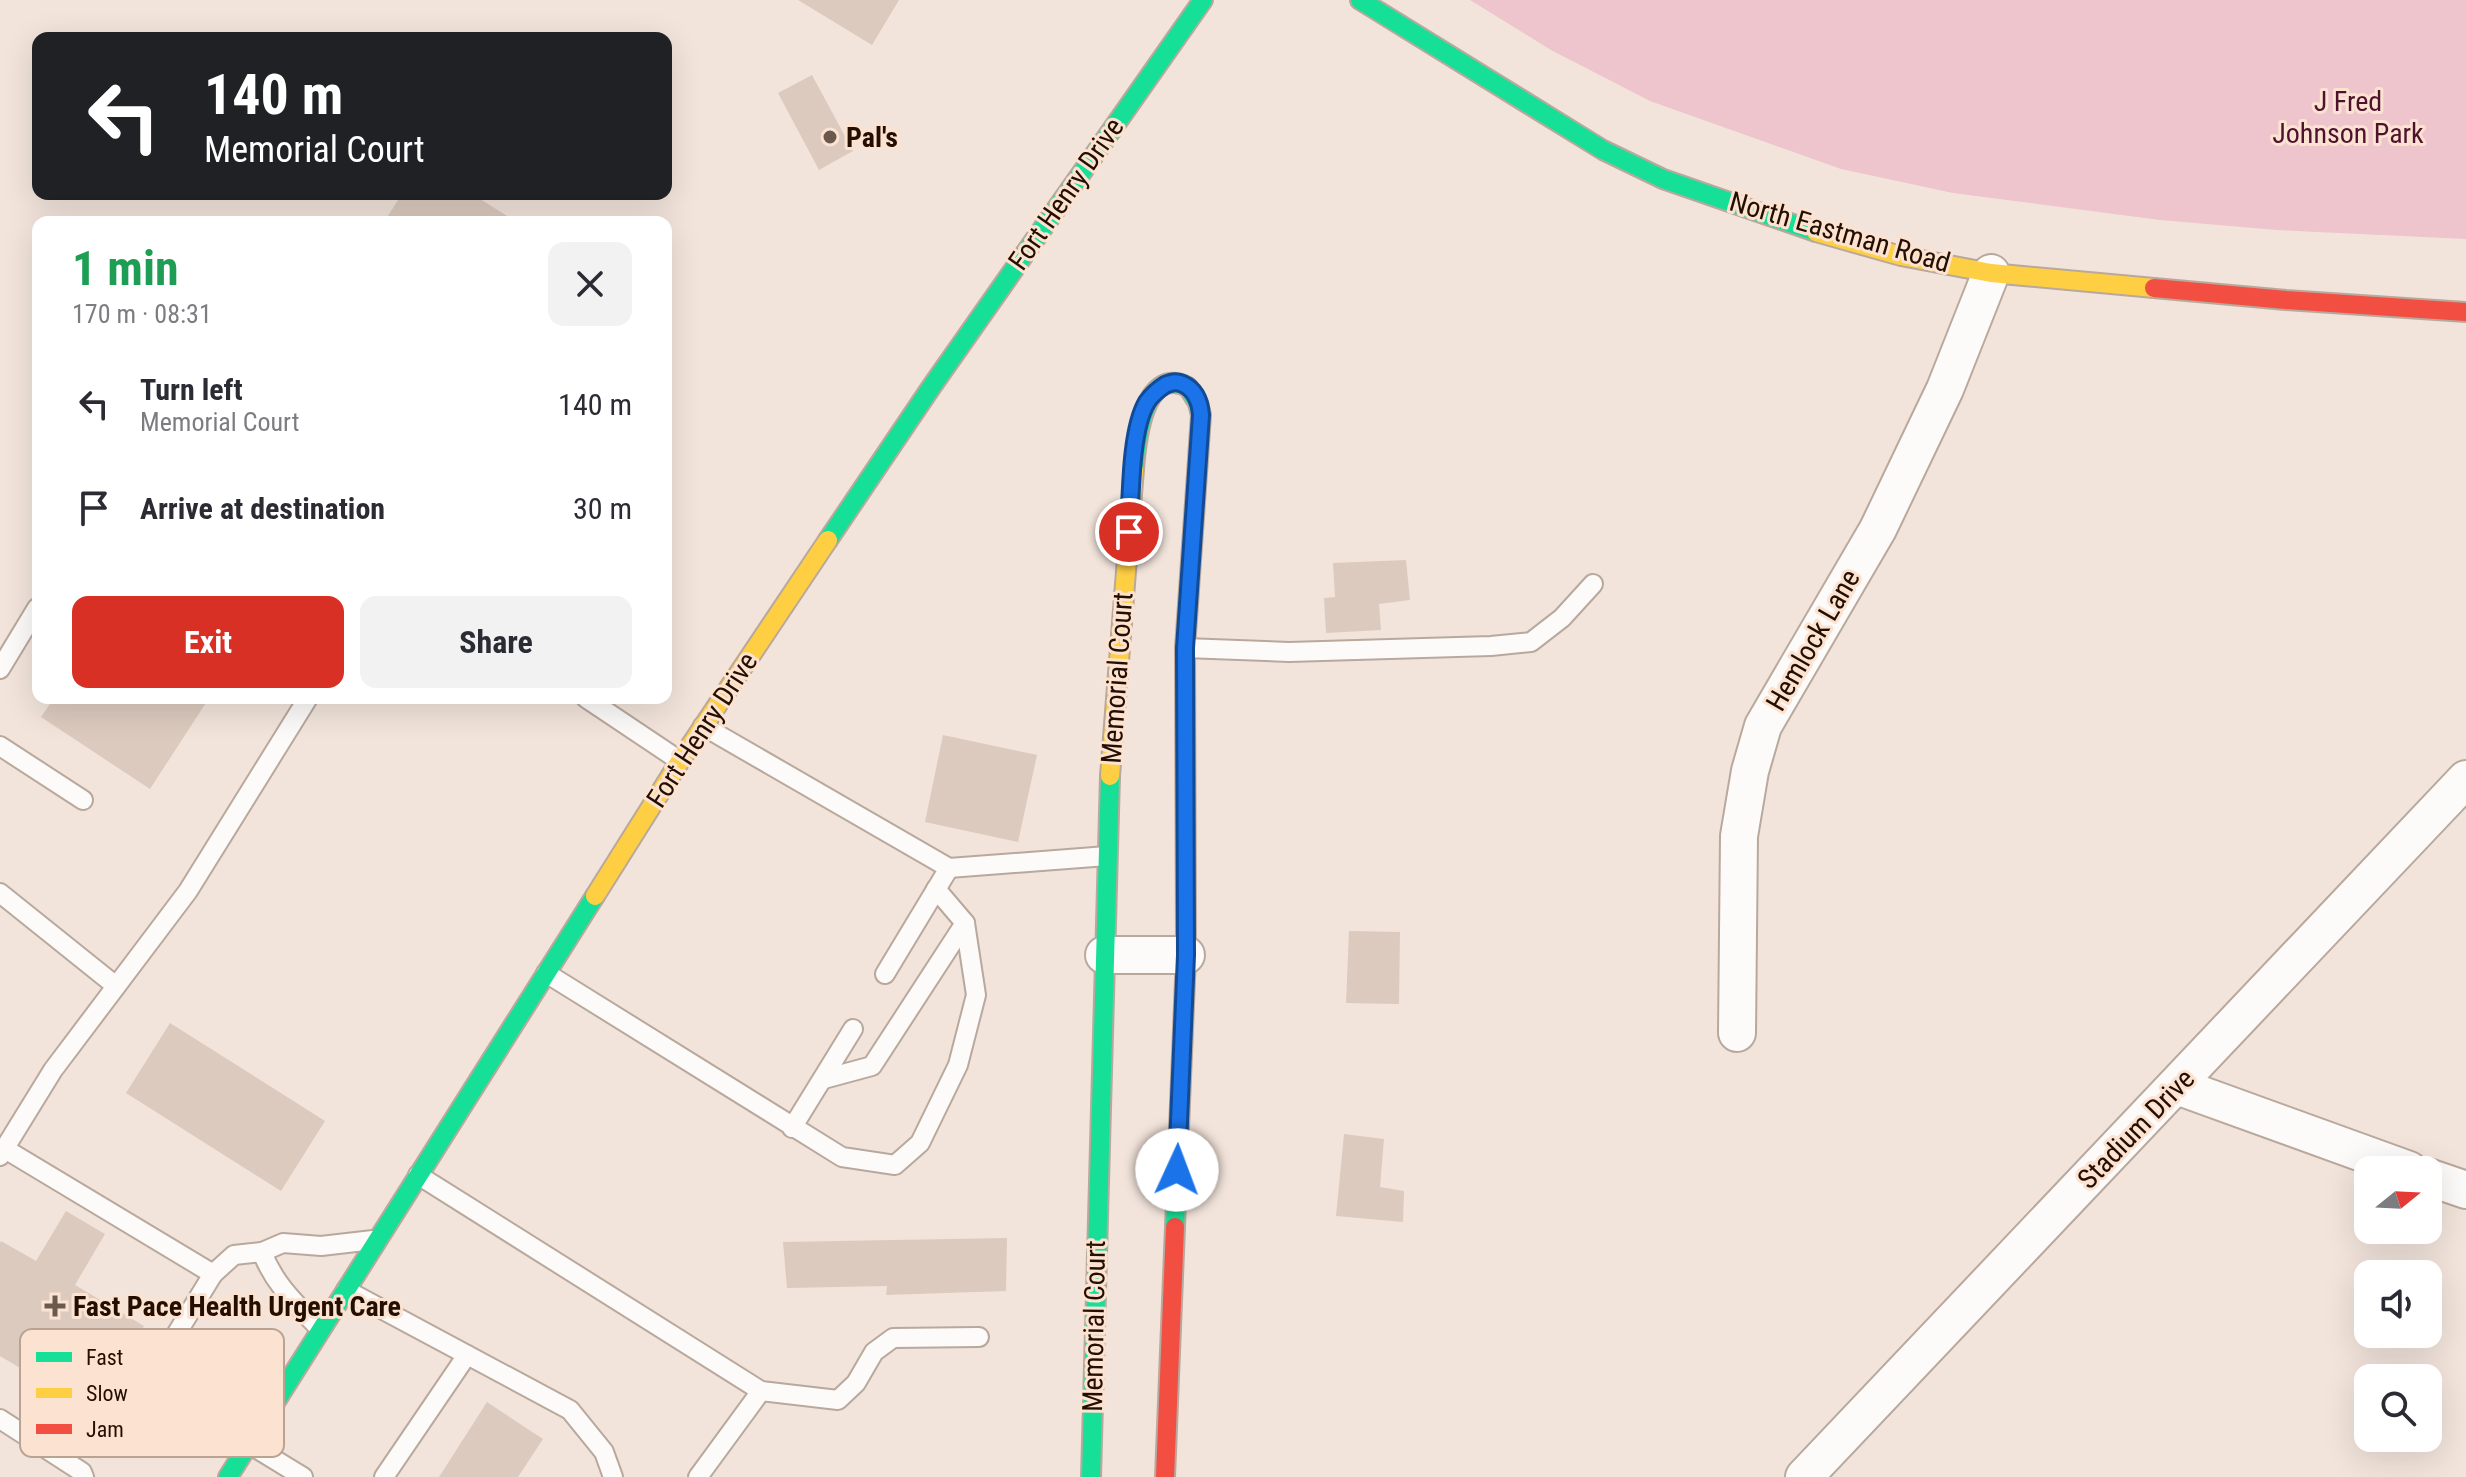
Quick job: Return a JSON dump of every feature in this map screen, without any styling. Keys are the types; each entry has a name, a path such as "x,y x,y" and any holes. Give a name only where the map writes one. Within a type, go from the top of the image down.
{"main road":[{"name":"Fort Henry Drive","path":"284,1389 703,726 932,386 1203,0"},
{"name":"North Eastman Road","path":"1360,0 1603,150 1663,179 1812,231 1901,256 1991,273 2286,300 2466,312"},
{"name":"Memorial Court","path":"1091,1477 1110,767 1136,445 1147,402 1171,382 1181,383 1193,391 1200,402 1201,415 1185,648 1186,955 1165,1477"},
{"name":"Fort Henry Drive","path":"228,1477 241,1457"}],"street":[{"name":"Hemlock Lane","path":"1737,1033 1739,836 1750,771 1763,726 1897,492 1945,389 1991,273"},
{"name":"Stadium Drive","path":"1804,1477 2466,779"},
{"path":"1104,955 1186,955"},
{"path":"2177,1086 2370,1156"},
{"path":"2442,1182 2466,1190"}],"lane":[{"path":"1185,648 1289,652 1531,642 1562,618 1593,584"},
{"path":"0,669 32,616"},
{"path":"213,1274 2,1153 53,1070 188,891 304,704"},
{"path":"595,704 680,761"},
{"path":"703,726 949,868 1107,856"},
{"path":"0,746 83,800"},
{"path":"885,974 949,868"},
{"path":"546,973 842,1157 895,1165 920,1143 958,1065 976,995 965,923 936,889"},
{"path":"0,893 116,986"},
{"path":"824,1079 872,1066 965,923"},
{"path":"792,1128 853,1029"},
{"path":"418,1175 761,1391 838,1400 856,1383 874,1352 893,1338 979,1337"},
{"path":"179,1329 213,1274 234,1255 262,1252 283,1243 321,1246 378,1240"},
{"path":"262,1252 279,1286 321,1330"},
{"path":"346,1290 570,1410 604,1452 613,1477"},
{"path":"384,1477 467,1355"},
{"path":"698,1477 761,1391"},
{"path":"0,1419 20,1432"},
{"path":"59,1457 82,1472 84,1477"},
{"path":"270,1457 303,1477"}],"green space":[{"name":"J Fred Johnson Park","path":"1470,0 2466,0 2466,239 2277,230 2160,220 1953,193 1841,169 1650,101 1551,50"}],"building":[{"path":"798,0 899,0 872,45"},
{"path":"812,75 853,151 819,170 778,93"},
{"path":"398,200 482,200 507,216 388,216"},
{"path":"1406,560 1410,600 1379,604 1381,630 1326,633 1324,598 1335,597 1333,563"},
{"path":"50,704 205,704 150,789 41,717"},
{"path":"943,735 1037,755 1018,842 925,822"},
{"path":"1349,931 1400,932 1399,1004 1346,1003"},
{"path":"170,1023 325,1121 281,1191 126,1093"},
{"path":"1344,1134 1384,1139 1380,1187 1404,1191 1403,1222 1336,1216"},
{"name":"Fast Pace Health Urgent Care","path":"66,1211 105,1234 75,1285 144,1326 142,1329 20,1329 20,1368 0,1356 1,1241 36,1261"},
{"path":"1007,1238 1006,1291 886,1295 887,1286 787,1288 783,1242"},
{"path":"487,1402 543,1439 518,1477 439,1477"}],"traffic: fast":[{"path":"828,540 932,386 1203,0"},
{"path":"1360,0 1603,150 1663,179 1816,232"},
{"path":"1134,469 1140,426 1152,396 1161,386 1173,383 1188,387 1201,415 1185,648 1186,955 1175,1227"},
{"path":"1091,1477 1110,776"},
{"path":"284,1388 595,896"},
{"path":"228,1477 241,1457"}],"traffic: slow":[{"path":"1816,232 1901,256 1991,273 2154,288"},
{"path":"1110,776 1134,469"},
{"path":"595,896 680,761 828,540"}],"traffic: jam":[{"path":"2154,288 2466,312"},
{"path":"1165,1477 1175,1227"}],"place":[{"name":"Pal's","path":"830,137"},
{"name":"Fast Pace Health Urgent Care","path":"55,1306"}],"route":[{"path":"1129,532 1140,421 1147,402 1159,389 1171,382 1181,383 1193,391 1200,402 1201,415 1185,648 1186,955 1177,1170"}]}
